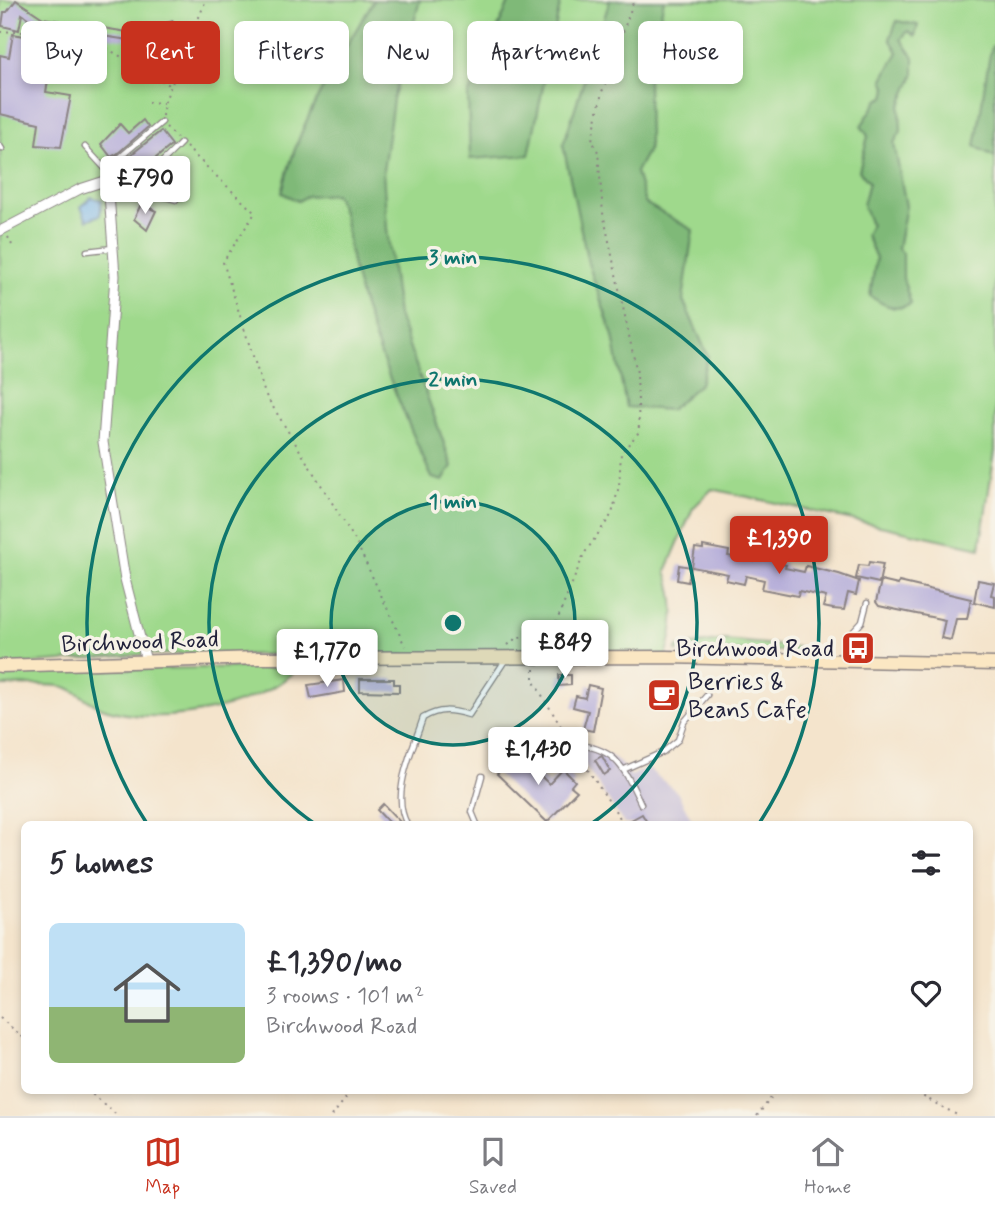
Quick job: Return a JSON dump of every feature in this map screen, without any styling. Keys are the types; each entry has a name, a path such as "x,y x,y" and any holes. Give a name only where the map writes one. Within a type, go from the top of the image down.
{"street":[{"path":"0,231 79,189 110,183 113,331 103,442 125,579 146,661"},
{"name":"Birchwood Road","path":"0,666 506,655 534,658 995,664"}],"lane":[{"path":"106,169 162,122"},
{"path":"85,147 106,169 110,183 134,183 146,176 181,143"},
{"path":"134,183 151,193 176,200"},
{"path":"87,251 113,248"},
{"path":"850,661 852,633 862,622 867,603"},
{"path":"405,821 400,812 405,775 423,718 434,711 449,709 470,715 506,655"},
{"path":"625,769 663,752 678,740 684,722 707,695"},
{"path":"571,744 589,745 605,751 625,769 641,804"},
{"path":"476,821 472,812 482,776"}],"path":[{"path":"206,0 164,103 162,122 255,213 223,262 265,394 355,540 403,639 408,657"},
{"path":"506,655 516,638 543,636 556,623 584,554 611,514 619,486 621,453 639,432 637,373 603,213 598,152 593,140 603,92 634,0"},
{"path":"0,32 21,32"},
{"path":"107,48 172,87"},
{"path":"148,102 164,103"},
{"path":"534,658 534,682 621,821"},
{"path":"0,1018 21,1036"},
{"path":"92,1094 118,1116"},
{"path":"332,1116 349,1094"},
{"path":"757,1116 774,1094"},
{"path":"918,1094 959,1116"}],"shaded area":[{"path":"571,744 589,745 616,759 631,776 647,768 677,792 692,821 622,821"}],"green space":[{"path":"0,0 995,0 995,451 980,548 712,489 693,508 666,571 672,592 673,614 666,657 149,654 0,666"},
{"path":"374,0 420,0 414,21 363,21 363,84 397,84 383,171 387,229 398,315 452,466 443,481 432,478 379,350 354,272 345,222 335,194 307,196 298,201 282,193 298,141 325,84 349,84 349,42"},
{"path":"510,0 561,0 557,21 501,21"},
{"path":"610,0 664,0 660,21 638,21 638,84 648,84 649,148 636,172 645,203 693,230 683,300 708,356 700,384 670,410 626,407 613,336 588,263 563,145 583,84 624,84 624,21 603,21"},
{"path":"897,21 918,25 915,36 908,31 901,39 914,57 914,75 900,107 901,131 894,143 906,206 898,249 903,253 903,278 911,304 895,308 870,296 876,258 866,235 871,225 863,205 869,182 859,171 868,136 861,126 878,100 885,97 887,89 883,79 898,52 890,39"},
{"path":"992,46 995,46 995,157 975,146"},
{"path":"473,84 544,84 529,155 470,159 468,96"},
{"path":"725,640 816,651 676,651 678,647"},
{"path":"254,667 296,670 256,696 204,712 177,715 124,714 102,708 65,687 0,686 0,671"}],"water":[{"path":"91,197 102,200 100,215 87,220 81,207"}],"building":[{"path":"16,0 43,18 61,21 32,21 22,14 19,30 2,26 4,12 7,12"},
{"path":"107,29 121,31 121,39 107,37"},
{"path":"13,34 21,35 21,84 47,84 46,92 71,96 61,147 36,145 39,123 0,114 0,55 9,57"},
{"path":"143,120 148,127 111,157 101,144 120,124 128,133"},
{"path":"161,131 172,145 135,175 123,161"},
{"path":"157,173 163,175 163,187 157,189 151,187 149,181 151,175"},
{"path":"141,204 156,211 147,230 134,219"},
{"path":"703,546 729,551 728,556 753,561 754,556 768,559 769,555 780,557 778,563 786,565 785,568 804,572 806,566 839,574 859,581 856,595 848,593 844,610 833,609 823,607 826,597 799,591 798,596 762,589 764,580 746,576 744,584 726,580 728,574 692,567 695,548 703,549"},
{"path":"869,562 883,564 879,583 856,578 859,565 868,566"},
{"path":"679,565 691,567 688,582 677,580"},
{"path":"978,580 994,583 991,595 995,596 995,607 974,602"},
{"path":"881,581 898,585 899,582 971,599 967,619 956,619 951,640 941,638 945,620 879,606 876,602"},
{"path":"559,675 571,675 571,685 559,686"},
{"path":"360,679 394,679 394,684 399,684 399,692 360,691"},
{"path":"344,680 345,692 311,698 308,685"},
{"path":"588,685 601,688 593,731 583,729 588,711 573,707 576,696 585,698"},
{"name":"Berries & Beans Cafe","path":"657,690 671,690 671,699 657,699"},
{"path":"517,753 549,784 563,769 575,781 571,786 577,791 546,821 497,774"},
{"path":"602,756 610,771 604,775 595,760"},
{"path":"383,804 399,821 387,821 377,810"},
{"path":"642,814 646,821 629,821"}],"place":[{"name":"Birchwood Road","path":"858,648"},
{"name":"Berries & Beans Cafe","path":"664,695"}]}
